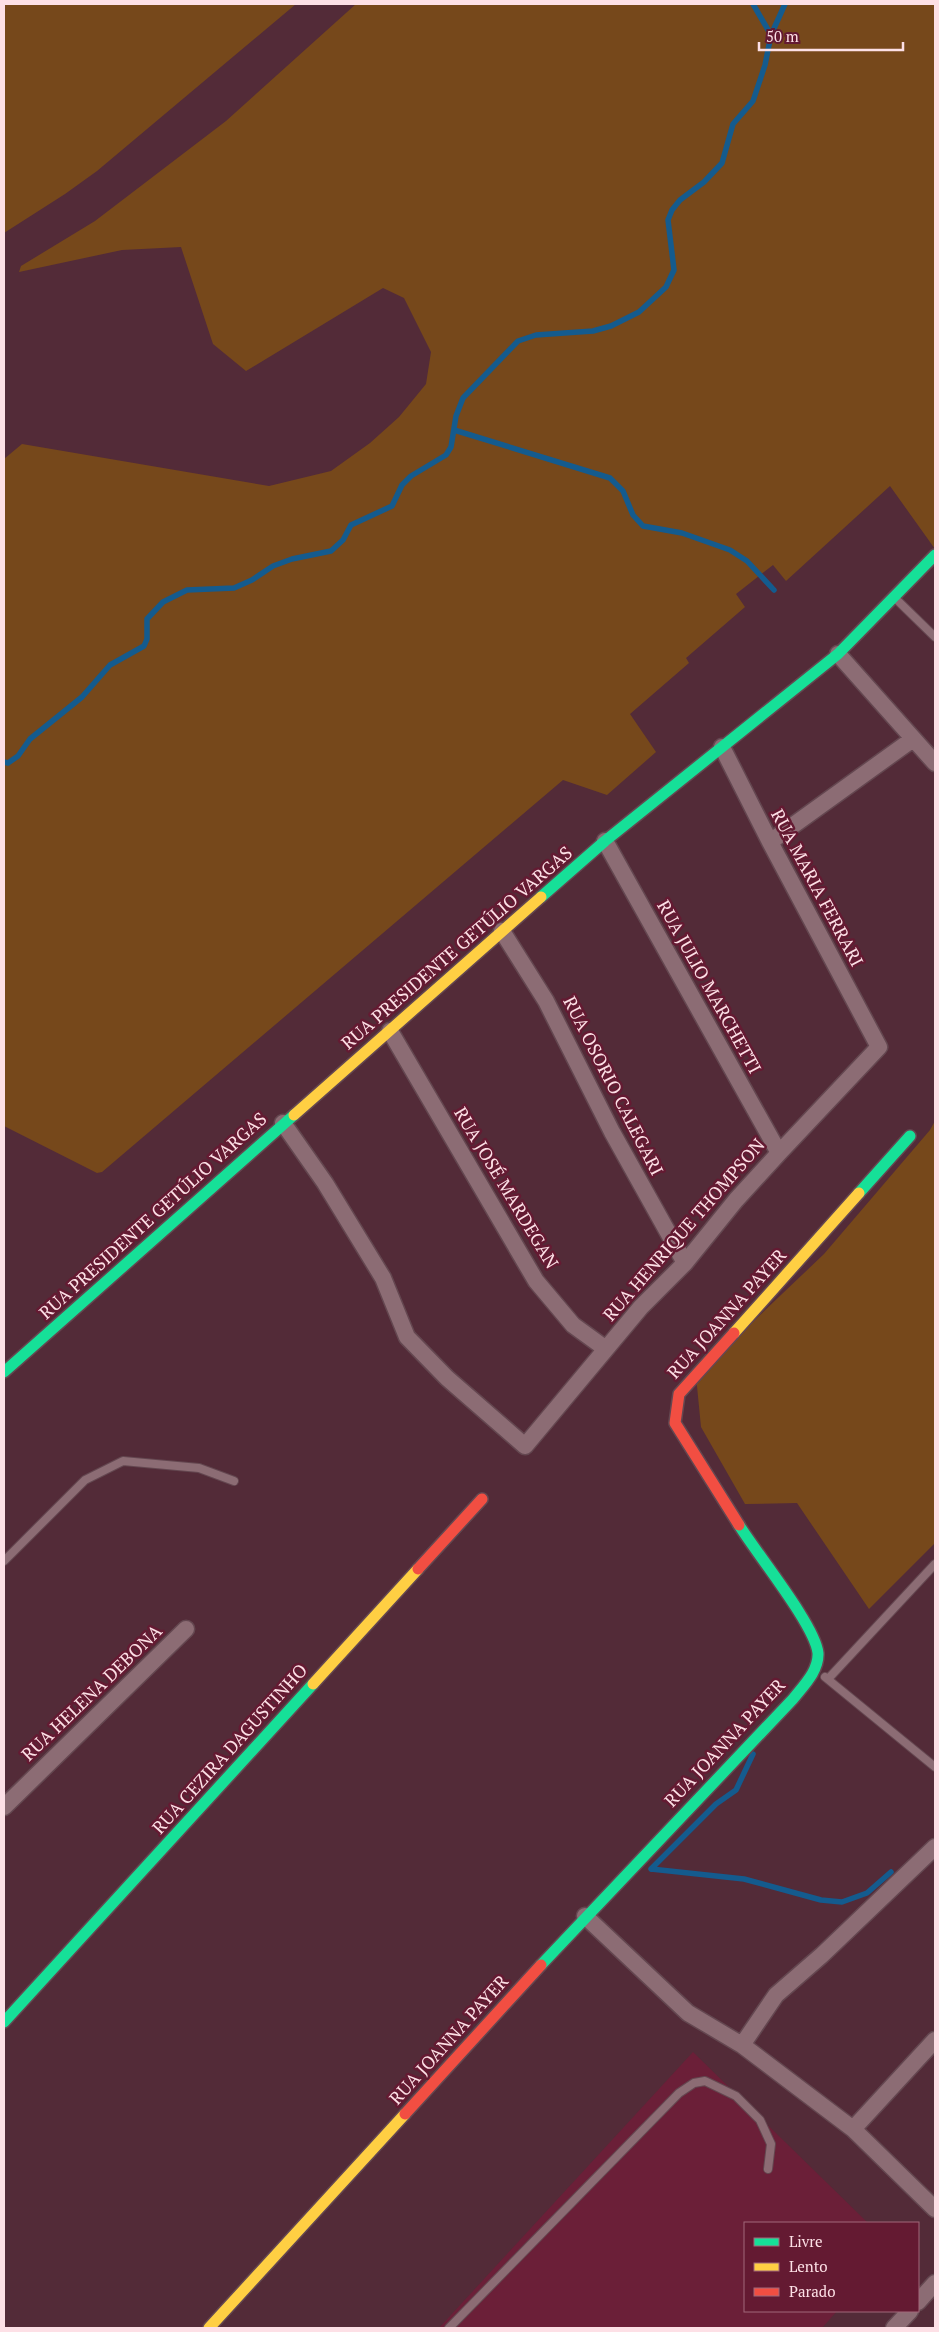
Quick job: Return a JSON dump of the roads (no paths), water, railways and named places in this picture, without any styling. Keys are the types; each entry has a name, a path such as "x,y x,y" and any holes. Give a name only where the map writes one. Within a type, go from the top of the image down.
{"street":[{"name":"RUA PRESIDENTE GETÚLIO VARGAS","path":"4,1372 222,1181 283,1123 605,841 838,654 935,555"},
{"path":"838,654 935,763"},
{"path":"770,842 913,740"},
{"name":"RUA MARIA FERRARI","path":"722,747 770,842 879,1046"},
{"name":"RUA JULIO MARCHETTI","path":"605,841 779,1153"},
{"name":"RUA OSORIO CALEGARI","path":"502,930 546,1001 612,1132 685,1263"},
{"name":"RUA JOSÉ MARDEGAN","path":"390,1031 536,1281 573,1325 606,1349"},
{"name":"RUA HENRIQUE THOMPSON","path":"283,1123 325,1184 383,1278 407,1336 447,1378 525,1446 641,1307 685,1263 736,1200 879,1046"},
{"name":"RUA JOANNA PAYER","path":"209,2328 585,1916 793,1699 813,1674 818,1653 809,1627 753,1548 675,1423 679,1394 910,1136"},
{"name":"RUA CEZIRA DAGUSTINHO","path":"4,2022 482,1499"},
{"name":"RUA HELENA DEBONA","path":"4,1807 186,1629"},
{"path":"742,2045 776,1995 822,1955 935,1847"},
{"path":"585,1916 688,2013 742,2045 853,2129 935,2209"},
{"path":"853,2129 935,2040"},
{"path":"919,2301 935,2283"},
{"path":"894,2328 909,2312"}],"lane":[{"path":"894,596 935,637"},
{"path":"4,1561 85,1480 124,1461 199,1468 234,1481"},
{"path":"828,1679 935,1564"},
{"path":"814,1668 935,1767"},
{"path":"449,2328 672,2100 694,2082 704,2081 736,2096 760,2120 771,2144 768,2169"}],"waterway":[{"path":"753,4 771,35"},
{"path":"4,762 8,763 18,756 30,739 82,697 110,665 144,646 147,639 147,619 163,602 187,590 234,588 252,580 273,566 292,559 331,551 343,540 351,525 392,506 402,485 411,476 446,455 451,447 456,416 463,398 518,341 536,335 593,331 611,326 639,312 666,287 674,270 668,220 672,210 680,200 704,182 722,163 733,124 753,101 765,65 771,35 785,4"},
{"path":"454,430 610,478 623,491 633,515 643,526 682,533 730,550 747,561 774,590"},
{"path":"651,1869 716,1804 736,1790 753,1754"},
{"path":"651,1869 744,1879 821,1900 842,1902 867,1893 891,1872"}]}
